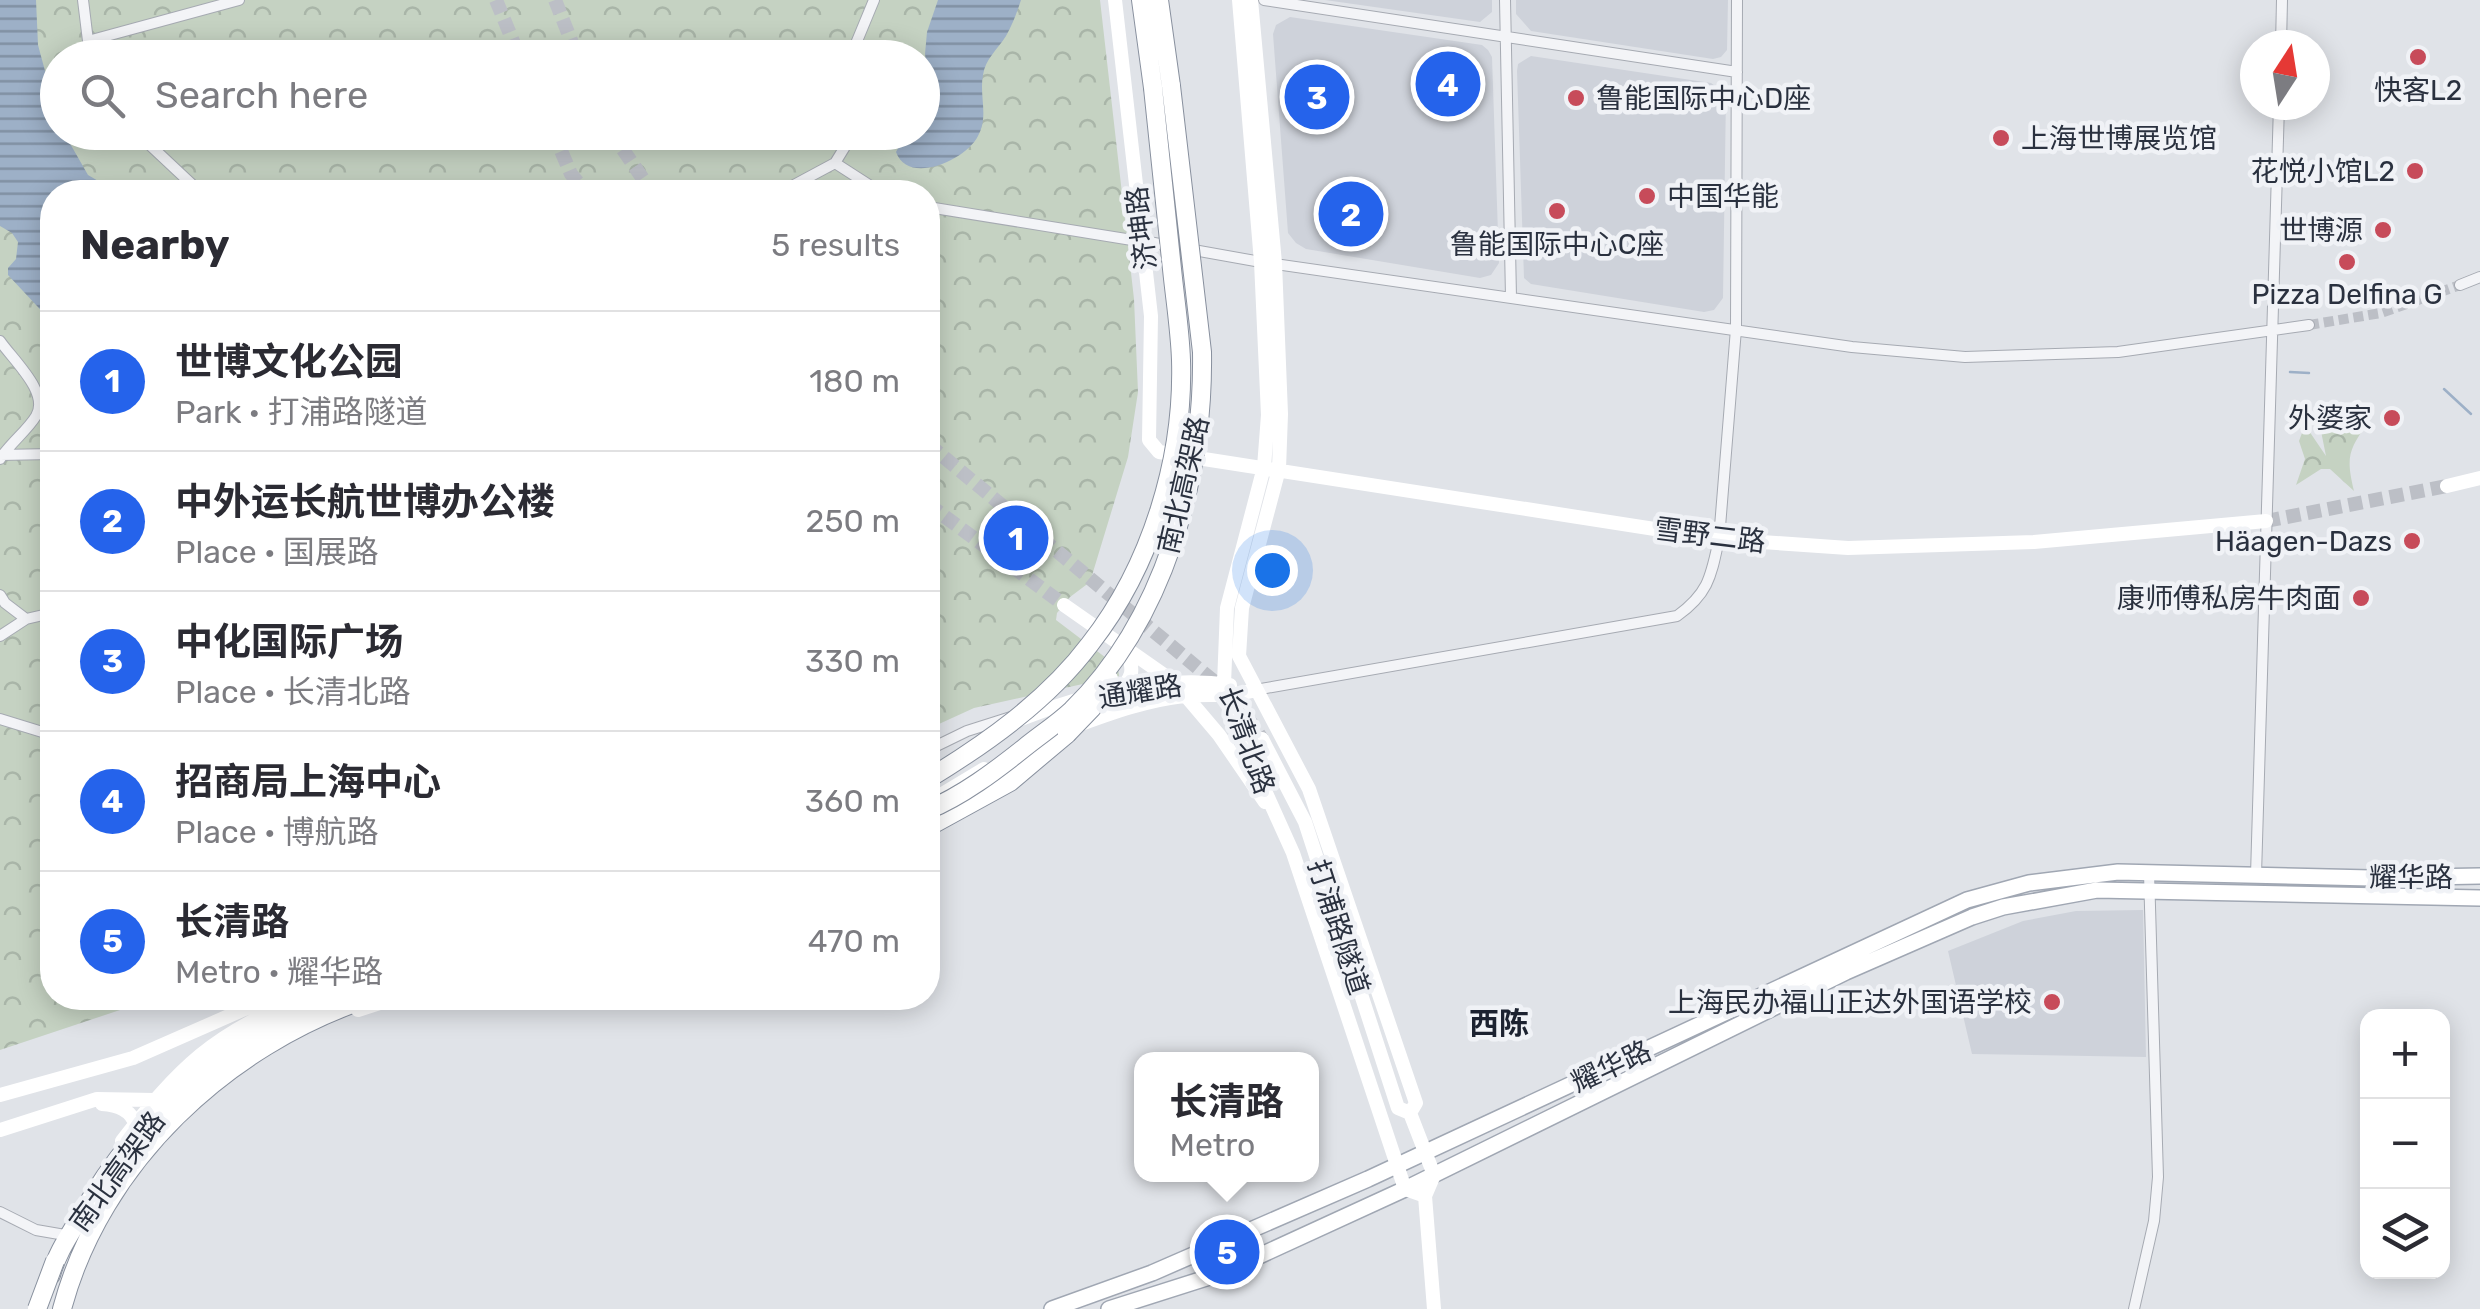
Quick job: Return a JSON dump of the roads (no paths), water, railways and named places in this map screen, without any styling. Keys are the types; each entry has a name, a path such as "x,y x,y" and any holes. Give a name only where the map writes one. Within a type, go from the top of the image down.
{"highway":[{"name":"南北高架路","path":"940,772 980,748 1064,674 1090,644 1134,572 1159,509 1177,437 1182,360 1141,0"},
{"name":"南北高架路","path":"940,800 996,771 1072,709 1111,662 1132,628 1159,578 1175,537 1197,452 1203,395 1202,352 1159,0"},
{"path":"940,820 1010,782 1067,734 1092,708 1132,628"},
{"name":"南北高架路","path":"39,1309 55,1262 92,1196 146,1124 207,1065 244,1038 299,1010"},
{"name":"南北高架路","path":"65,1309 69,1281 101,1212 161,1132 216,1080 251,1054 291,1030 340,1010"}],"main road":[{"name":"耀华路","path":"1052,1309 1152,1273 1396,1165 1967,900 2072,876 2480,876"},
{"name":"耀华路","path":"1109,1309 1222,1272 1405,1189 1846,972 1972,917 2035,900 2096,890 2480,898"}],"street":[{"path":"83,0 88,40"},
{"path":"92,40 238,0"},
{"path":"857,40 874,0"},
{"name":"济坤路","path":"1114,0 1153,349 1148,440 1160,452"},
{"name":"长清北路","path":"1239,0 1268,263"},
{"name":"长清北路","path":"1251,0 1281,414 1242,608 1239,656 1309,789 1416,1102 1410,1113 1434,1175"},
{"path":"1264,0 1737,72"},
{"path":"1505,0 1510,297"},
{"path":"1255,690 1677,616 1698,601 1719,539 1736,329 1737,0"},
{"path":"2281,30 2282,0"},
{"path":"2256,875 2278,120"},
{"path":"155,150 187,180"},
{"path":"803,180 835,163 843,150"},
{"path":"835,163 861,180"},
{"path":"940,209 1268,263 1857,347 2000,358 2134,351 2309,325"},
{"path":"2460,285 2480,277"},
{"path":"0,341 38,389 40,398"},
{"path":"0,457 36,418 40,406"},
{"name":"雪野二路","path":"1160,452 1719,539 1848,548 1997,544 2266,522"},
{"path":"0,457 40,455"},
{"name":"长清北路","path":"1272,468 1227,608 1225,690 1293,853 1405,1189"},
{"path":"2448,486 2480,478"},
{"path":"0,595 5,604 26,619"},
{"path":"1064,604 1174,682 1218,736 1276,820"},
{"path":"0,636 26,619 40,616"},
{"path":"1113,693 1129,682 1134,670 1127,650"},
{"name":"通耀路","path":"940,763 1046,709 1174,682 1225,690"},
{"name":"通耀路","path":"940,799 1005,758 1106,715 1186,696 1255,690"},
{"path":"940,744 967,731 1046,709"},
{"path":"0,718 40,730"},
{"name":"打浦路隧道","path":"1262,739 1305,822 1398,1108 1410,1113"},
{"path":"2134,1309 2154,1221 2158,1177 2149,873"},
{"path":"0,1095 133,1058 243,1010"},
{"path":"39,1309 65,1235 103,1167 135,1124 209,1045 271,1010"},
{"path":"65,1309 118,1198 180,1120 215,1088 290,1038 359,1010"},
{"path":"0,1130 97,1099 154,1100"},
{"path":"81,1106 114,1105 133,1116 135,1124"},
{"path":"1434,1175 1425,1196 1434,1309"},
{"path":"1405,1189 1425,1196"},
{"path":"0,1212 36,1230 65,1235"}],"water":[{"path":"0,0 36,0 40,150 74,150 88,175 97,180 40,180 40,309 8,275 8,268 16,259 18,242 0,226"},
{"path":"938,0 1021,0 1008,32 984,69 983,121 978,136 950,161 924,168 902,162 896,152 940,150 940,40 926,40"}],"waterway":[{"path":"2290,372 2309,373"},
{"path":"2444,389 2471,414"}],"tunnel":[{"path":"496,0 513,40"},
{"path":"555,0 571,40"},
{"path":"561,150 576,180"},
{"path":"623,150 644,180"},
{"path":"2309,325 2381,313 2460,285"},
{"path":"940,454 1234,698 1262,739"},
{"path":"2266,521 2447,486"},
{"path":"940,513 1064,605"}],"place":[{"name":"快客L2","path":"2418,57"},
{"name":"招商局上海中心","path":"1448,84"},
{"name":"中化国际广场","path":"1317,97"},
{"name":"鲁能国际中心D座","path":"1576,98"},
{"name":"上海世博展览馆","path":"2001,138"},
{"name":"花悦小馆L2","path":"2415,171"},
{"name":"中国华能","path":"1647,196"},
{"name":"鲁能国际中心C座","path":"1557,211"},
{"name":"中外运长航世博办公楼","path":"1351,214"},
{"name":"世博源","path":"2383,230"},
{"name":"Pizza Delfina G","path":"2347,262"},
{"name":"外婆家","path":"2392,418"},
{"name":"世博文化公园","path":"1016,538"},
{"name":"Häagen-Dazs","path":"2412,541"},
{"name":"康师傅私房牛肉面","path":"2361,598"},
{"name":"上海民办福山正达外国语学校","path":"2052,1002"},
{"name":"长清路","path":"1227,1252"}],"district":[{"name":"西陈","path":"1499,1024"}]}
